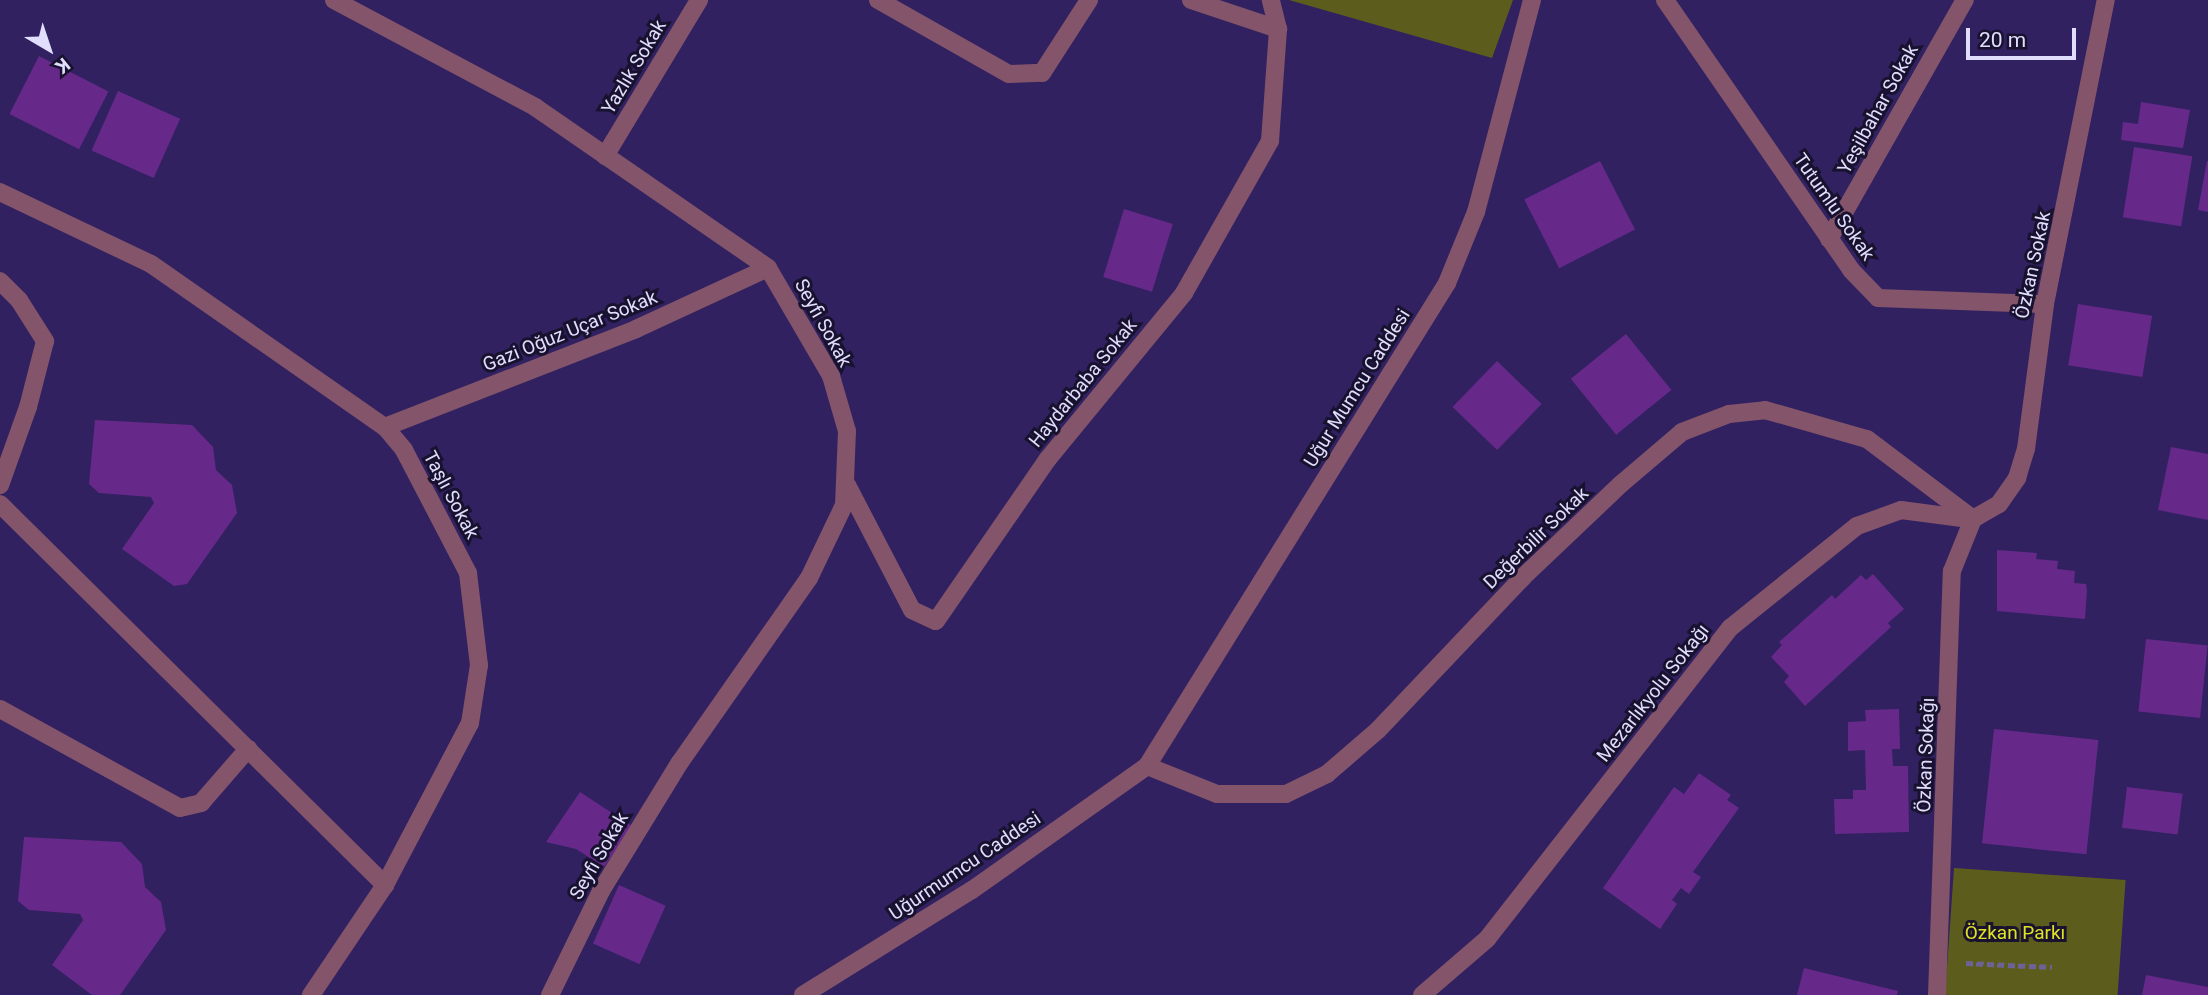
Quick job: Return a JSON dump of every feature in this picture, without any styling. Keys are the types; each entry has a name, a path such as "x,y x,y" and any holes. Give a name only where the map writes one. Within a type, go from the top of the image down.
{"street":[{"name":"Seyfi Sokak","path":"334,0 535,107 768,268 831,376 847,431 844,505 808,578 680,762 601,891 550,995"},
{"name":"Yazlık Sokak","path":"606,156 699,0"},
{"path":"878,0 1009,74 1042,73 1089,0"},
{"path":"1191,0 1278,29"},
{"name":"Haydarbaba Sokak","path":"845,481 912,610 936,621 1047,460 1184,293 1270,141 1278,29 1271,0"},
{"name":"Uğur Mumcu Caddesi","path":"1147,766 1447,283 1476,212 1532,0"},
{"name":"Tutumlu Sokak","path":"1665,0 1829,239 1878,298 2045,304"},
{"name":"Yeşilbahar Sokak","path":"1829,239 1965,0"},
{"name":"Özkan Sokak","path":"1973,519 1999,504 2017,478 2025,449 2045,304 2106,0"},
{"name":"Taşlı Sokak","path":"0,192 151,264 385,427 404,450 468,573 480,665 470,723 385,885 311,995"},
{"name":"Gazi Oğuz Uçar Sokak","path":"385,427 636,329 768,268"},
{"path":"0,281 19,300 45,341 28,407 0,485"},
{"name":"Değerbilir Sokak","path":"1147,766 1217,794 1286,794 1327,774 1378,730 1523,577 1621,484 1682,432 1729,414 1765,410 1867,439 1973,519"},
{"path":"0,504 385,885"},
{"name":"Mezarlıkyolu Sokağı","path":"1422,995 1487,939 1730,628 1857,526 1901,510 1973,519"},
{"name":"Özkan Sokağı","path":"1937,995 1952,571 1973,519"},
{"path":"0,709 180,808 201,803 248,749"},
{"name":"Uğurmumcu Caddesi","path":"803,995 972,890 1147,766"}],"path":[{"path":"1962,973 1963,962 2052,967"}],"green space":[{"path":"1289,0 1513,0 1492,58"},
{"name":"Özkan Parkı","path":"1954,868 2126,880 2118,995 1945,995"}],"building":[{"path":"39,56 108,91 79,149 9,114"},
{"path":"118,91 180,119 154,178 92,150"},
{"path":"2141,102 2190,110 2183,148 2121,140 2123,122 2138,124"},
{"path":"2134,147 2192,156 2181,226 2123,217"},
{"path":"1600,161 1635,230 1559,268 1524,200"},
{"path":"2208,161 2208,212 2198,210"},
{"path":"1124,209 1173,224 1152,292 1103,277"},
{"path":"2078,304 2152,316 2142,377 2068,365"},
{"path":"1626,334 1671,390 1616,435 1571,379"},
{"path":"1497,361 1542,404 1497,450 1453,407"},
{"path":"95,420 192,425 213,447 216,470 232,485 237,513 187,584 174,586 122,549 154,503 151,497 99,493 89,484"},
{"path":"2171,447 2208,454 2208,520 2158,510"},
{"path":"1997,550 2037,553 2036,559 2058,561 2057,569 2075,571 2074,583 2086,584 2085,619 1997,611"},
{"path":"1873,574 1904,609 1888,623 1891,627 1805,706 1784,682 1789,676 1771,657 1782,645 1779,642 1832,595 1835,599 1861,575 1866,580"},
{"path":"2146,639 2208,645 2200,718 2138,712"},
{"path":"1899,709 1900,749 1892,749 1893,766 1908,766 1909,832 1835,834 1834,799 1853,799 1853,790 1866,790 1865,750 1848,751 1848,722 1866,721 1865,710"},
{"path":"1994,729 2098,740 2086,854 1982,843"},
{"path":"1699,773 1731,795 1727,800 1739,808 1693,872 1701,877 1689,894 1681,888 1672,900 1677,904 1660,929 1603,888 1674,787 1684,794"},
{"path":"2127,787 2183,794 2178,835 2122,828"},
{"path":"580,792 632,826 604,867 576,849 546,842"},
{"path":"24,837 121,842 142,864 145,887 161,902 166,930 120,995 92,995 52,965 83,920 80,914 29,910 18,901"},
{"path":"619,885 666,906 640,964 593,943"},
{"path":"1804,968 1898,991 1897,995 1797,995"},
{"path":"2146,975 2208,987 2208,995 2142,995"}]}
